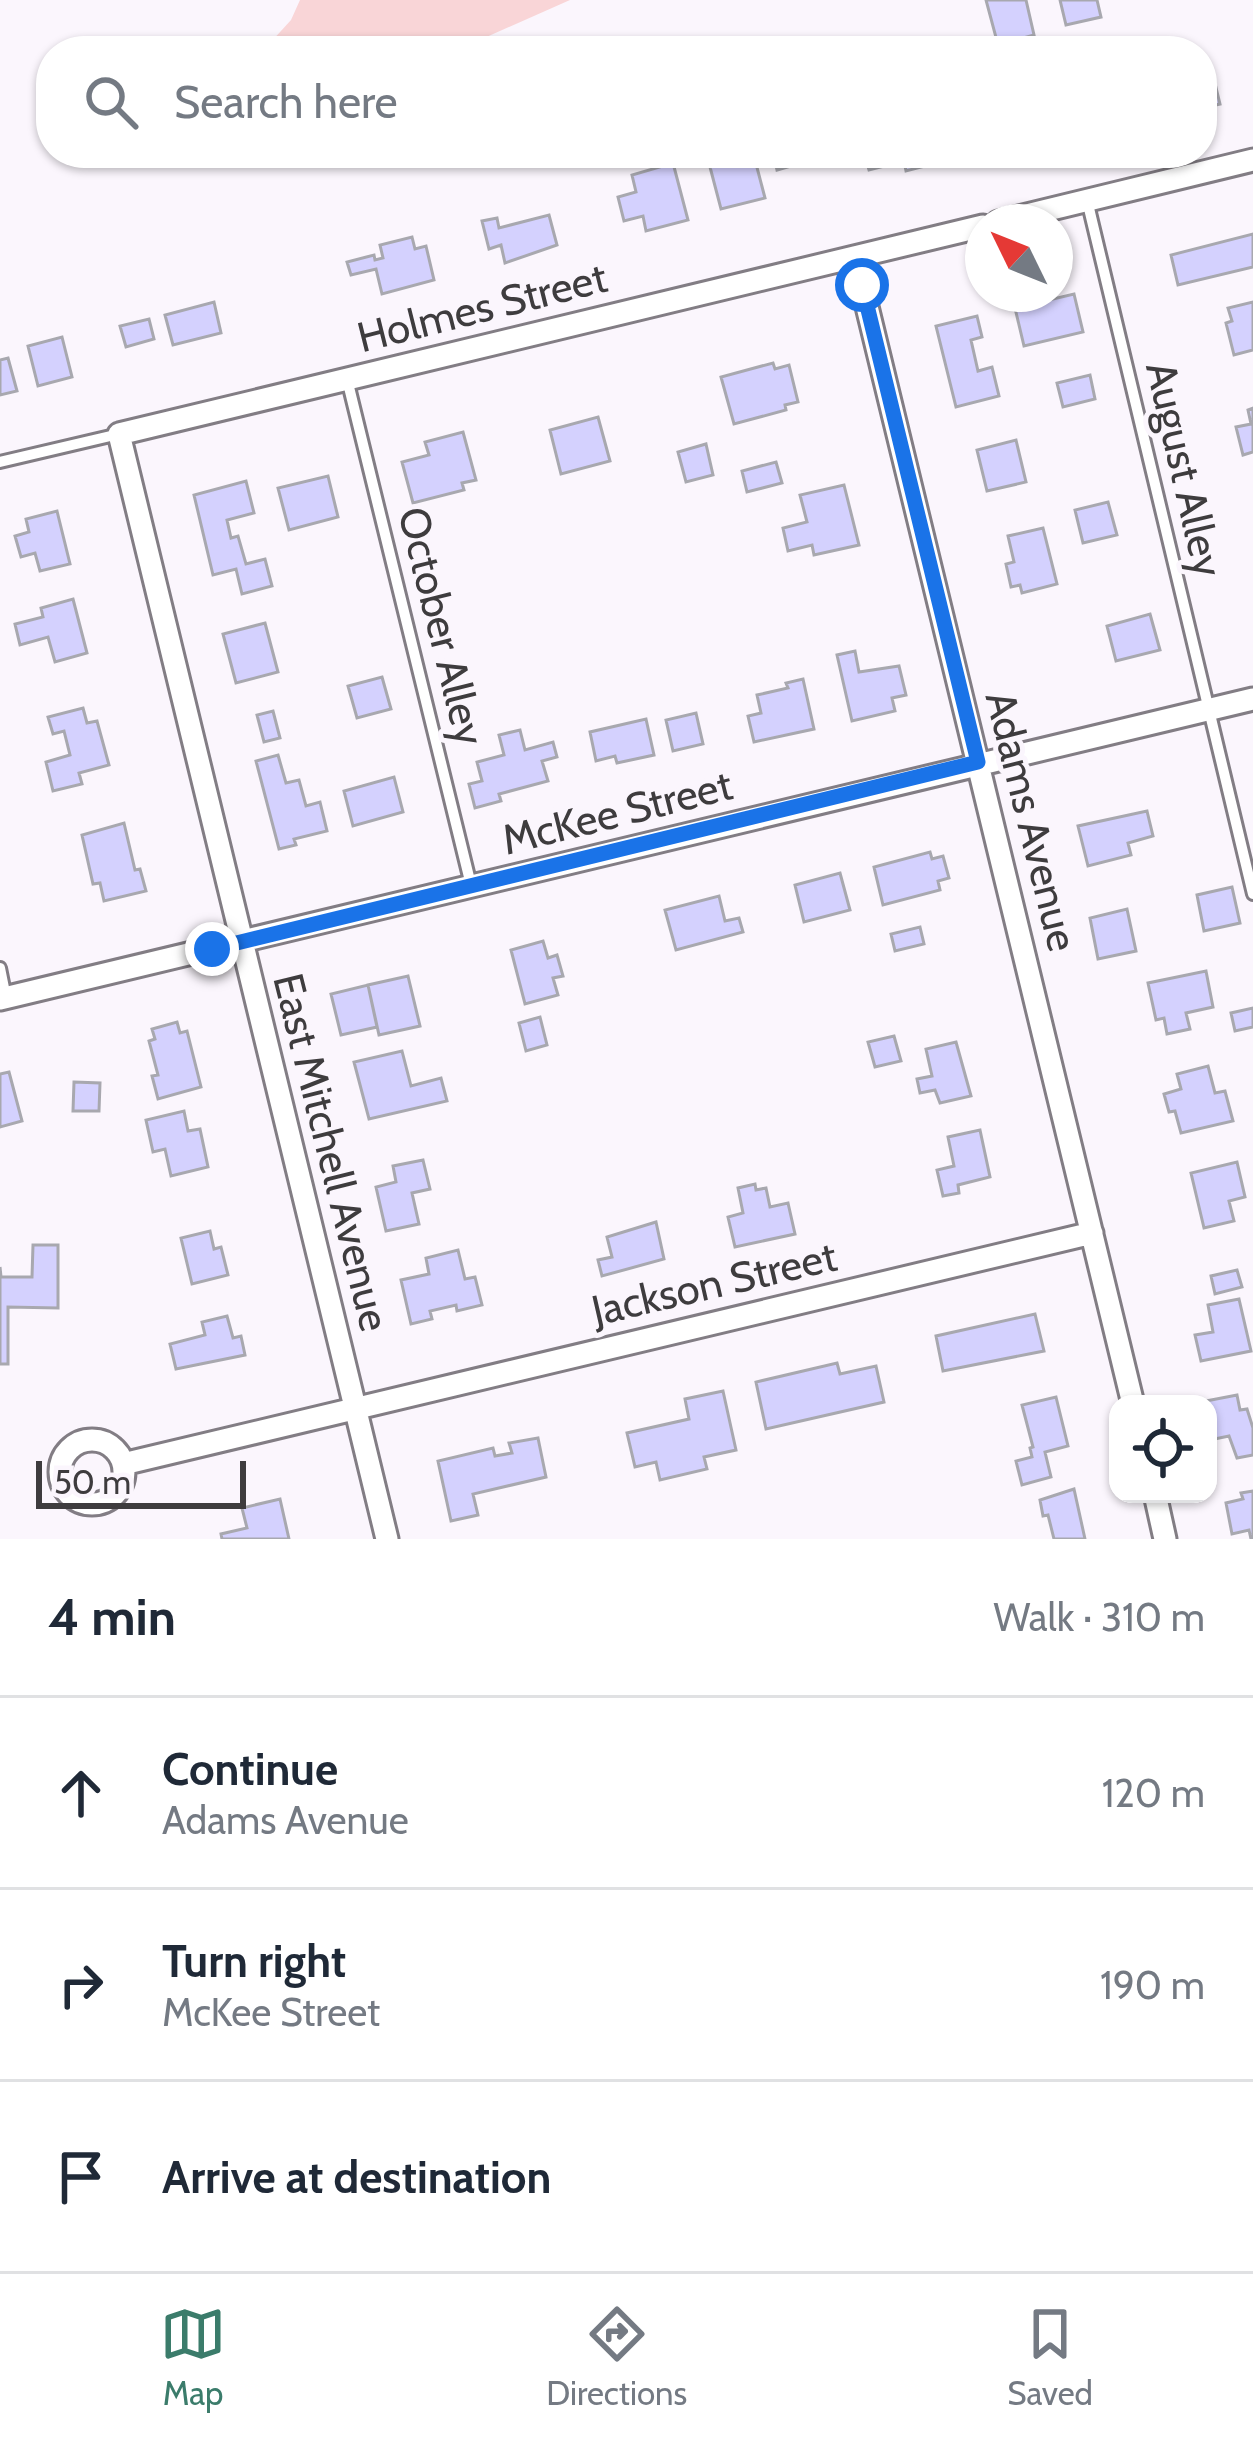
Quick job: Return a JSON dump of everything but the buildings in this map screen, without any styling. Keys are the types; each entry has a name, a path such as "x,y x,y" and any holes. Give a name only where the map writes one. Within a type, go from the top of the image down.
{"street":[{"path":"1071,204 1253,160"},
{"name":"Holmes Street","path":"119,434 965,230"},
{"name":"Adams Avenue","path":"855,257 1131,1395"},
{"name":"East Mitchell Avenue","path":"119,434 387,1539"},
{"name":"McKee Street","path":"3,999 1253,699"},
{"name":"Jackson Street","path":"123,1465 1092,1233"},
{"path":"1157,1503 1166,1539"}],"lane":[{"name":"August Alley","path":"1087,200 1253,894"},
{"name":"October Alley","path":"347,380 472,889"},
{"name":"Holmes Street","path":"0,462 119,434"},
{"path":"0,968 3,999"}],"shaded area":[{"path":"300,0 570,0 489,36 276,36"}],"route":[{"path":"212,949 978,762 862,285"}]}
